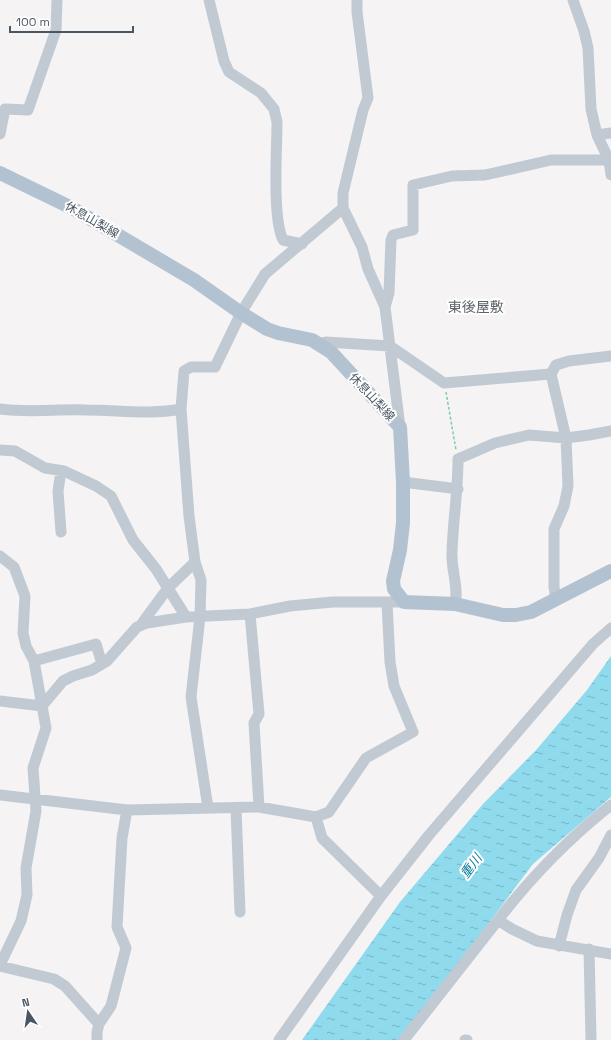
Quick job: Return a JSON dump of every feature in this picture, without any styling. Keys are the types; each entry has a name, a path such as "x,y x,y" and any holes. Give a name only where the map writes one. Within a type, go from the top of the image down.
{"main road":[{"name":"休息山梨線","path":"0,173 72,208 194,280 241,313 278,333 312,340 331,352 400,427 403,482 400,550 392,581 394,589 404,602"},
{"path":"404,602 455,604 503,615 516,615 531,612 611,571"}],"street":[{"path":"0,134 5,109 28,110 56,30 57,0"},
{"path":"209,0 224,61 230,72 261,93 274,109 277,122 277,208 280,234 283,240 302,244"},
{"path":"357,0 357,12 368,98 363,110 343,193 343,208 362,247 368,269 385,307 400,427"},
{"path":"573,0 584,31 588,48 591,109 597,135 609,160 611,175"},
{"path":"597,135 611,134"},
{"path":"385,307 389,293 391,240 393,235 413,230 413,185 452,176 485,175 552,160 609,160"},
{"path":"208,808 191,697 200,617 201,580 195,562 189,516 181,409 184,371 191,367 216,367 241,313 265,274 343,208"},
{"path":"318,344 326,342 390,346 444,383 551,374"},
{"path":"556,600 554,586 554,529 564,506 568,486 566,438 551,374 556,365 562,363 611,356"},
{"path":"0,409 17,411 76,409 165,412 181,409"},
{"path":"455,604 457,594 453,577 452,553 458,489 458,459 495,443 529,435 566,438 589,436 611,431"},
{"path":"0,450 15,451 45,468 61,471 96,486 111,496 133,540 156,569 186,617"},
{"path":"61,471 58,492 61,532"},
{"path":"403,482 458,489"},
{"path":"0,556 14,567 25,596 23,633 26,646 34,662 46,728 33,768 36,810 26,868 27,895 22,921 0,965 54,979 65,986 99,1024"},
{"path":"140,626 168,588 195,562"},
{"path":"42,706 63,682 74,676 92,670 107,661 136,628 147,623 186,617 250,614 290,606 333,602 404,602"},
{"path":"0,795 127,810 259,807 316,818 328,812 366,758 413,732 394,686 390,662 387,603"},
{"path":"250,614 259,714 254,723 259,807"},
{"path":"279,1040 381,896 429,835 593,644 611,628"},
{"path":"34,662 96,644 102,664"},
{"path":"0,701 42,706"},
{"path":"404,1040 528,882 561,847 611,805"},
{"path":"236,808 240,912"},
{"path":"97,1040 96,1032 99,1024 111,1006 126,948 118,927 122,838 127,810"},
{"path":"316,818 322,838 381,896"},
{"path":"560,946 567,915 576,890 599,858 611,835"},
{"path":"498,920 512,929 538,941 611,954"},
{"path":"589,949 592,1040"}],"path":[{"path":"444,383 458,459"}],"water":[{"name":"重川","path":"611,656 611,797 533,864 401,1040 302,1040 400,902 483,804 537,749 587,690"}],"district":[{"name":"東後屋敷","path":"476,307"}]}
